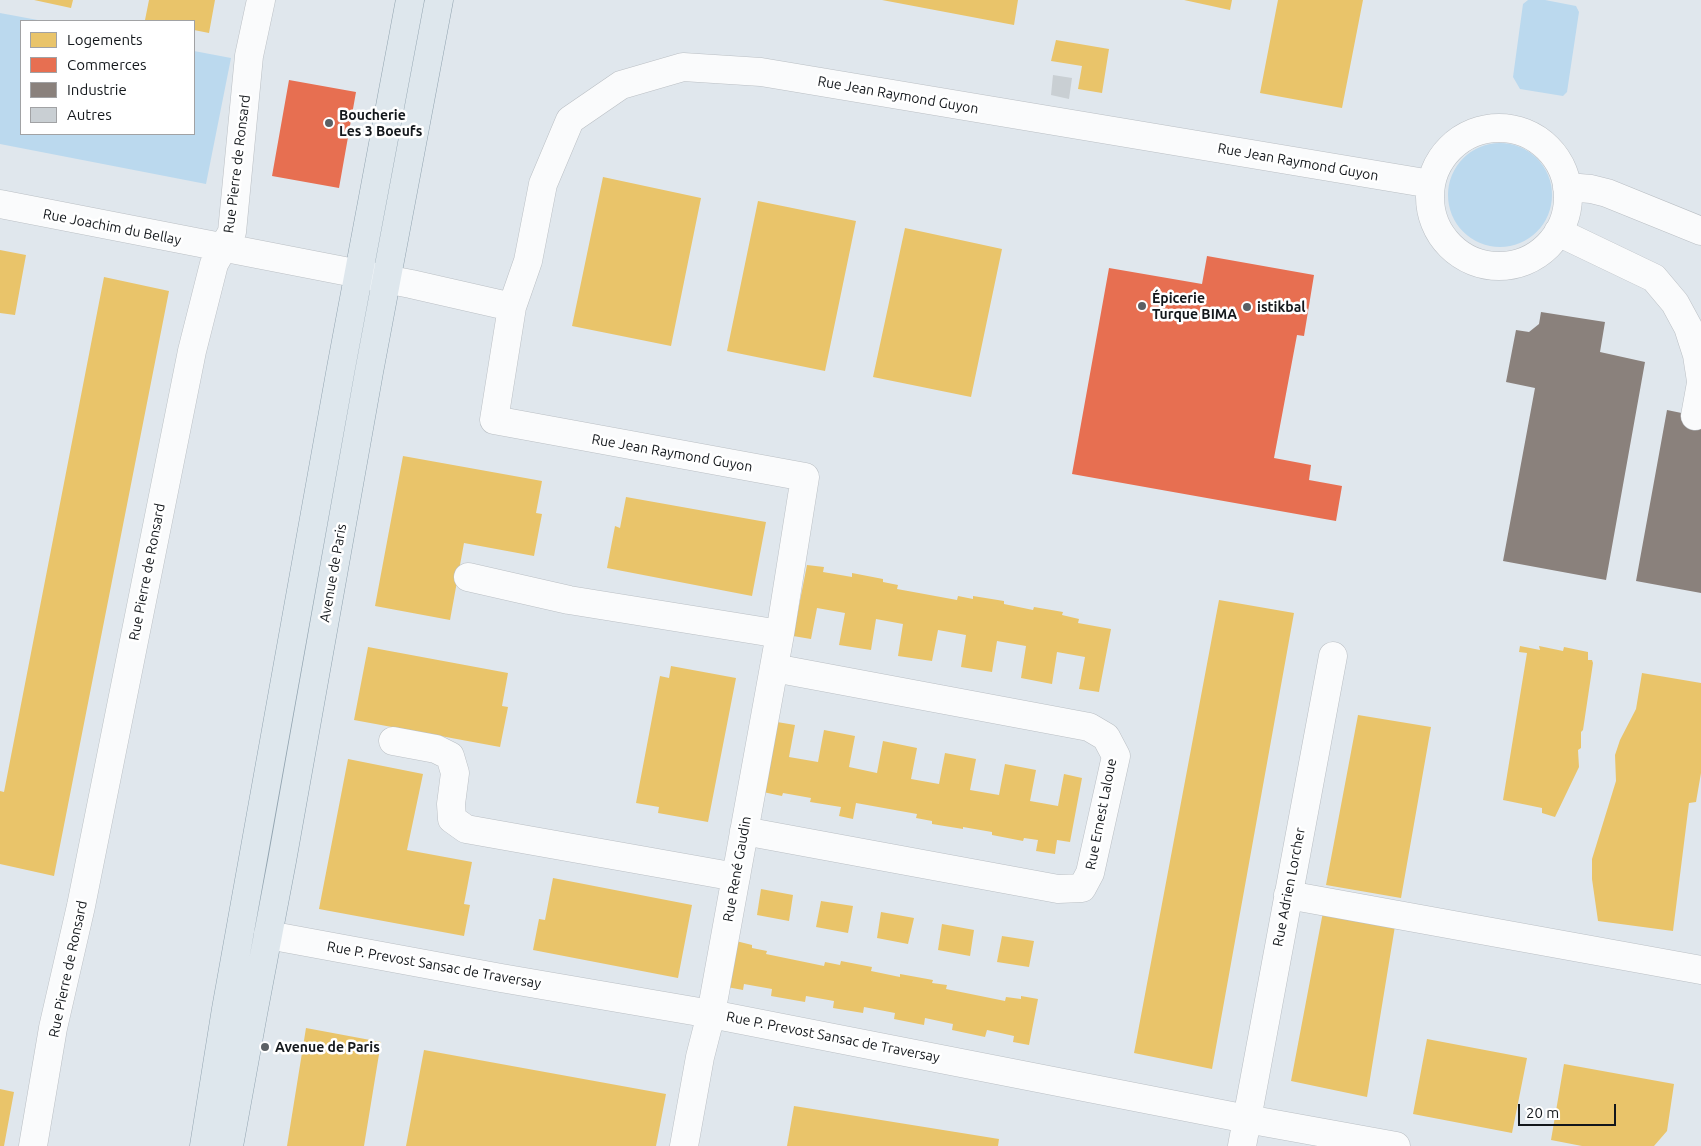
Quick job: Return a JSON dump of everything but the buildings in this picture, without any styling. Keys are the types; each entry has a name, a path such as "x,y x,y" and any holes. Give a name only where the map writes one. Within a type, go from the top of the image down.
{"main road":[{"name":"Avenue de Paris","path":"204,1146 226,1009 410,0"},
{"name":"Avenue de Paris","path":"229,1146 439,0"}],"street":[{"name":"Rue Pierre de Ronsard","path":"33,1146 53,1028 78,921 192,351 214,264 232,232 249,56 261,0"},
{"name":"Rue Jean Raymond Guyon","path":"780,634 805,477 494,420 512,307 528,260 543,184 570,120 622,85 683,67 761,72 1431,184"},
{"path":"1493,128 1516,130 1537,139 1553,154 1564,174 1567,187 1568,197 1565,219 1554,239 1537,255 1516,264 1493,266 1471,260 1452,248 1438,230 1431,208 1431,184 1438,164 1453,146 1472,134 1493,128"},
{"path":"1567,187 1591,189 1607,193 1701,231"},
{"name":"Rue Joachim du Bellay","path":"0,204 387,280"},
{"path":"1558,232 1654,278 1675,304 1688,327 1697,355 1701,382 1695,416"},
{"path":"387,280 512,307"},
{"path":"468,577 569,600 780,634"},
{"name":"Rue René Gaudin","path":"684,1146 700,1057 711,1014 780,634"},
{"name":"Rue Adrien Lorcher","path":"1242,1146 1333,656"},
{"name":"Rue Ernest Laloue","path":"744,831 1058,889 1082,888 1090,873 1116,756 1106,737 1089,727 774,668"},
{"path":"393,741 436,750 450,756 455,773 451,804 452,819 466,829 736,877"},
{"path":"1288,894 1701,970"},
{"name":"Rue P. Prevost Sansac de Traversay","path":"268,935 711,1014 1246,1119 1396,1146"}],"shaded area":[{"path":"1528,0 1545,0 1576,6 1579,12 1567,92 1563,96 1520,89 1513,77 1523,4"},
{"path":"0,13 38,20 20,20 20,135 195,135 195,51 231,58 206,184 0,144"},
{"path":"1500,143 1520,147 1537,158 1548,175 1552,195 1548,215 1537,232 1520,243 1500,247 1480,243 1463,232 1452,215 1448,195 1452,175 1463,158 1480,147"}],"place":[{"name":"Boucherie Les 3 Boeufs","path":"329,123"},
{"name":"Épicerie Turque BIMA","path":"1142,306"},
{"name":"istikbal","path":"1247,307"},
{"name":"Avenue de Paris","path":"265,1047"}]}
